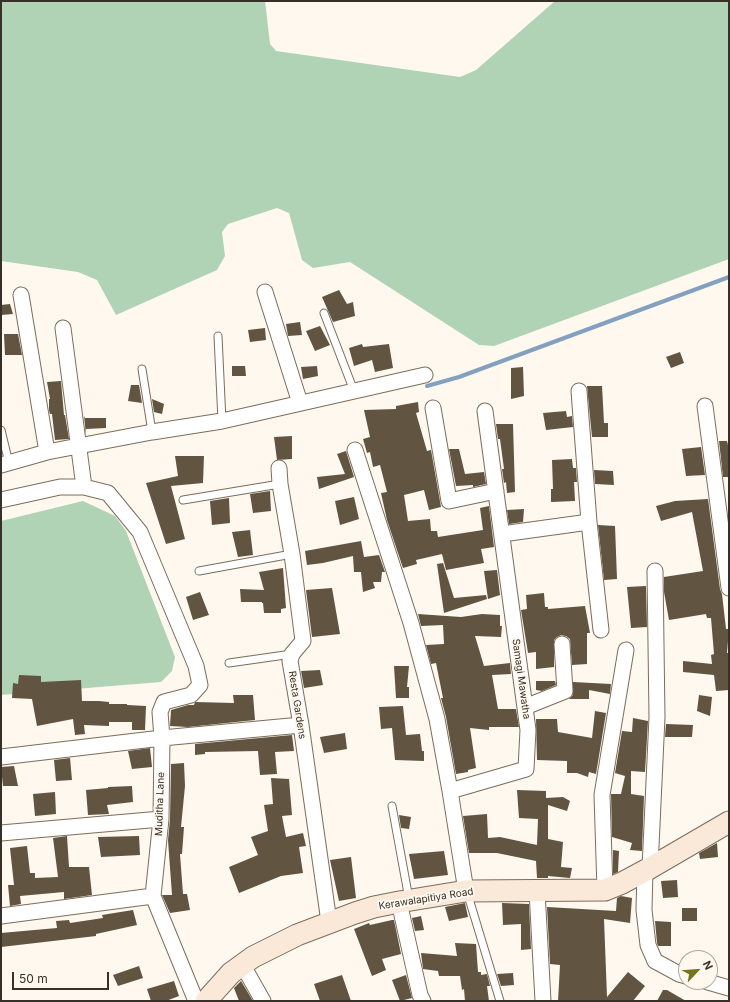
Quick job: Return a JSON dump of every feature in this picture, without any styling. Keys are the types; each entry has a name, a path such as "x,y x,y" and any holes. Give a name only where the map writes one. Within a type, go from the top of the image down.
{"street":[{"path":"266,292 300,403"},
{"path":"21,295 47,452"},
{"path":"1,500 60,487 84,487 63,328"},
{"path":"5,464 47,452 152,432 222,421 425,375"},
{"path":"579,391 589,522 601,630"},
{"path":"705,406 729,588"},
{"path":"433,408 449,501 496,491"},
{"name":"Samagi Mawatha","path":"450,791 526,769 528,730 485,411"},
{"path":"355,450 411,623 437,719 466,891"},
{"path":"279,468 280,484 292,554 303,641 292,654"},
{"name":"Muditha Lane","path":"84,487 108,493 140,532 196,666 200,685 191,695 164,702 160,712 162,738 161,819 153,896 196,1001"},
{"path":"502,534 589,522"},
{"path":"655,571 657,717 644,910 648,945 654,961 678,973"},
{"path":"525,707 565,691 562,644"},
{"path":"605,890 602,795 626,650"},
{"name":"Resta Gardens","path":"292,654 290,661 301,725 329,922"},
{"path":"1,757 162,738 301,725"},
{"path":"1,832 161,819"},
{"name":"Kerawalapitiya Road","path":"206,1001 231,973 242,964 272,947 329,922 374,907 466,891 605,890 622,883 729,822"},
{"path":"537,891 543,1001"},
{"path":"1,916 153,896"},
{"path":"405,901 420,996 423,1001"},
{"path":"242,964 263,1001"},
{"path":"718,985 729,988"}],"lane":[{"path":"324,314 354,391"},
{"path":"218,336 222,421"},
{"path":"142,369 152,432"},
{"path":"1,430 5,464"},
{"path":"183,500 280,484"},
{"path":"199,571 292,554"},
{"path":"229,663 292,654"},
{"path":"392,806 405,901"},
{"path":"466,891 500,1001"}],"green space":[{"path":"1,1 265,1 270,44 276,51 460,77 476,70 555,1 729,1 729,259 494,346 479,345 350,262 313,268 302,260 289,213 277,208 228,224 222,232 225,256 217,270 116,315 97,280 78,272 1,261"},
{"path":"83,501 115,516 126,531 175,657 172,671 161,682 1,695 1,521"}],"building":[{"path":"339,290 347,304 353,302 355,316 333,322 322,297"},
{"path":"10,304 13,314 1,315 1,305"},
{"path":"300,322 302,335 288,336 286,324"},
{"path":"320,326 330,345 315,351 306,331"},
{"path":"265,328 266,340 250,342 248,330"},
{"path":"4,334 18,334 22,355 5,355"},
{"path":"362,344 363,347 389,344 393,368 375,372 372,360 354,366 349,348"},
{"path":"680,352 684,363 671,368 666,357"},
{"path":"232,366 245,366 246,376 232,376"},
{"path":"317,366 318,376 303,379 301,367"},
{"path":"523,367 524,396 511,399 511,368"},
{"path":"61,381 64,415 69,439 55,440 52,414 50,414 49,410 50,399 47,382"},
{"path":"131,385 139,385 142,403 128,401"},
{"path":"587,386 602,386 604,423 608,423 608,437 592,437"},
{"path":"152,399 164,404 162,414 154,412"},
{"path":"418,402 419,412 416,413 427,451 431,450 441,507 429,510 424,490 404,495 408,521 430,519 431,531 437,531 438,537 483,530 480,508 489,506 494,547 481,549 484,563 446,570 442,554 416,560 417,564 403,568 387,520 381,493 387,492 380,465 373,467 370,452 367,453 363,439 370,437 364,410 396,409 396,406"},
{"path":"566,411 567,417 572,416 573,427 546,430 543,413"},
{"path":"84,416 85,418 106,418 106,428 86,429 86,435"},
{"path":"496,424 513,424 515,492 507,493 506,482 504,483 502,469 504,469 500,439 498,439"},
{"path":"292,436 292,459 277,460 274,437"},
{"path":"719,441 727,441 729,449 729,477 723,477"},
{"path":"701,447 705,475 686,476 682,449"},
{"path":"449,449 459,449 465,474 484,472 486,484 473,487 473,485 456,486"},
{"path":"346,451 354,477 319,489 317,477 345,474 337,454"},
{"path":"175,456 204,456 203,483 171,486 185,539 166,544 146,483 178,476"},
{"path":"572,459 573,468 576,468 577,482 574,482 575,501 551,502 551,489 553,489 552,460"},
{"path":"594,470 613,471 614,485 595,484"},
{"path":"270,491 271,511 253,513 250,494"},
{"path":"354,497 359,519 340,525 335,501"},
{"path":"229,498 230,523 212,525 210,501"},
{"path":"708,499 726,629 729,629 727,653 729,653 729,690 716,691 714,675 683,672 683,661 712,664 711,655 714,654 711,618 707,618 706,614 669,620 664,592 664,577 703,571 692,512 661,521 656,506 675,501"},
{"path":"524,509 523,522 509,524 507,510"},
{"path":"598,525 615,526 617,579 604,580"},
{"path":"250,530 253,555 238,557 232,532"},
{"path":"361,541 364,557 379,555 385,572 382,572 381,582 373,582 375,588 363,592 361,572 354,572 353,556 307,565 305,551"},
{"path":"443,563 454,598 486,595 487,599 444,613 437,564"},
{"path":"283,568 286,608 281,609 281,613 264,613 262,602 241,602 240,589 264,590 259,572"},
{"path":"497,570 500,595 488,599 484,571"},
{"path":"646,586 647,627 631,628 627,587"},
{"path":"332,588 340,634 312,637 306,590"},
{"path":"200,592 209,615 193,620 186,597"},
{"path":"544,593 545,607 548,607 548,609 585,606 590,633 587,633 587,664 572,665 570,639 561,635 554,640 554,667 536,669 536,652 528,653 521,610 527,609 526,595"},
{"path":"418,614 461,617 482,614 500,615 500,626 502,626 501,637 475,636 484,666 510,663 511,674 492,675 498,709 516,709 519,727 489,727 489,730 470,728 476,768 468,770 468,772 456,774 446,717 441,698 443,698 436,663 431,664 426,645 444,644 443,625 421,626"},
{"path":"394,666 409,666 407,687 409,687 409,698 396,698"},
{"path":"320,670 323,685 304,688 301,671"},
{"path":"19,675 41,676 41,682 81,680 82,701 99,701 109,702 109,704 146,706 145,730 132,730 132,722 109,722 109,726 84,725 85,734 75,735 73,719 37,726 32,699 12,698 13,683 18,684"},
{"path":"536,681 555,681 556,685 542,691 536,690"},
{"path":"573,682 611,684 610,694 589,690 589,699 569,699 573,695"},
{"path":"233,695 253,695 255,720 188,727 170,726 171,710 188,705 194,705 195,702 234,703"},
{"path":"699,695 712,697 710,716 697,711"},
{"path":"403,706 406,735 420,734 422,751 424,751 424,761 395,760 392,728 381,729 379,707"},
{"path":"595,711 606,713 596,774 589,772 588,777 577,773 567,773 567,761 537,760 536,719 557,719 558,732 592,738"},
{"path":"633,718 648,721 645,772 631,771 631,794 644,796 642,851 630,850 632,843 612,837 611,794 621,794 625,776 615,773 622,731 632,732"},
{"path":"666,724 693,725 692,737 665,737"},
{"path":"345,733 347,749 324,753 320,737"},
{"path":"292,735 294,751 275,752 277,774 260,775 258,751 205,752 205,754 195,755 195,744"},
{"path":"150,748 152,767 132,769 128,751"},
{"path":"70,758 72,780 56,781 54,760"},
{"path":"184,763 185,786 181,827 184,827 182,854 180,854 183,894 187,894 190,910 170,913 162,895 172,895 168,840 171,764"},
{"path":"14,766 18,786 3,786 1,767"},
{"path":"271,778 289,779 292,815 282,816 286,837 303,833 306,846 299,847 303,873 281,876 239,893 229,867 258,855 251,837 268,831 264,805 273,804"},
{"path":"132,786 133,802 107,805 109,814 88,815 86,790"},
{"path":"517,790 546,791 546,798 563,797 570,801 567,811 548,805 548,839 563,842 561,867 572,868 570,878 548,876 548,878 537,878 536,861 497,853 469,853 463,816 487,814 488,838 500,837 537,845 538,819 519,818"},
{"path":"55,792 56,814 35,816 33,794"},
{"path":"399,815 411,817 409,829 401,828"},
{"path":"67,836 69,867 89,867 92,895 64,899 64,892 20,896 21,904 10,906 8,885 14,885 10,848 27,846 30,873 35,873 35,878 58,877 53,838"},
{"path":"139,836 140,855 101,857 98,837"},
{"path":"717,843 718,857 700,859 699,853"},
{"path":"613,850 619,851 618,872 613,874"},
{"path":"444,851 448,875 414,879 409,854"},
{"path":"351,857 356,898 339,901 330,860"},
{"path":"677,880 678,897 663,898 661,881"},
{"path":"621,896 632,898 630,923 604,919 607,997 628,972 645,986 633,1001 558,1001 560,965 550,964 547,907 616,911 617,898"},
{"path":"465,903 468,917 449,921 445,907"},
{"path":"502,903 529,904 531,949 521,950 521,924 503,925"},
{"path":"682,908 697,908 697,921 682,921"},
{"path":"133,910 137,925 96,934 96,936 1,947 1,933 57,928 56,921 69,920 70,923 103,918 102,915"},
{"path":"421,916 424,930 415,931 412,918"},
{"path":"394,920 401,954 382,959 386,970 372,976 354,929 369,923 370,925"},
{"path":"655,921 671,922 671,946 658,946"},
{"path":"455,943 476,944 478,972 481,972 481,975 487,974 490,986 487,986 489,1001 465,1001 464,989 462,990 460,976 439,976 438,971 423,969 421,953 457,956"},
{"path":"139,966 143,978 118,986 113,975"},
{"path":"513,973 514,985 501,986 497,974"},
{"path":"342,975 351,1001 320,1001 314,984"},
{"path":"406,975 412,998 400,1001 392,980"},
{"path":"174,981 179,996 166,1001 151,1001 147,989"},
{"path":"241,981 253,1001 239,1001 234,988"},
{"path":"663,990 667,990 686,1001 657,1001"}],"waterway":[{"path":"427,386 459,377 729,277"}]}
